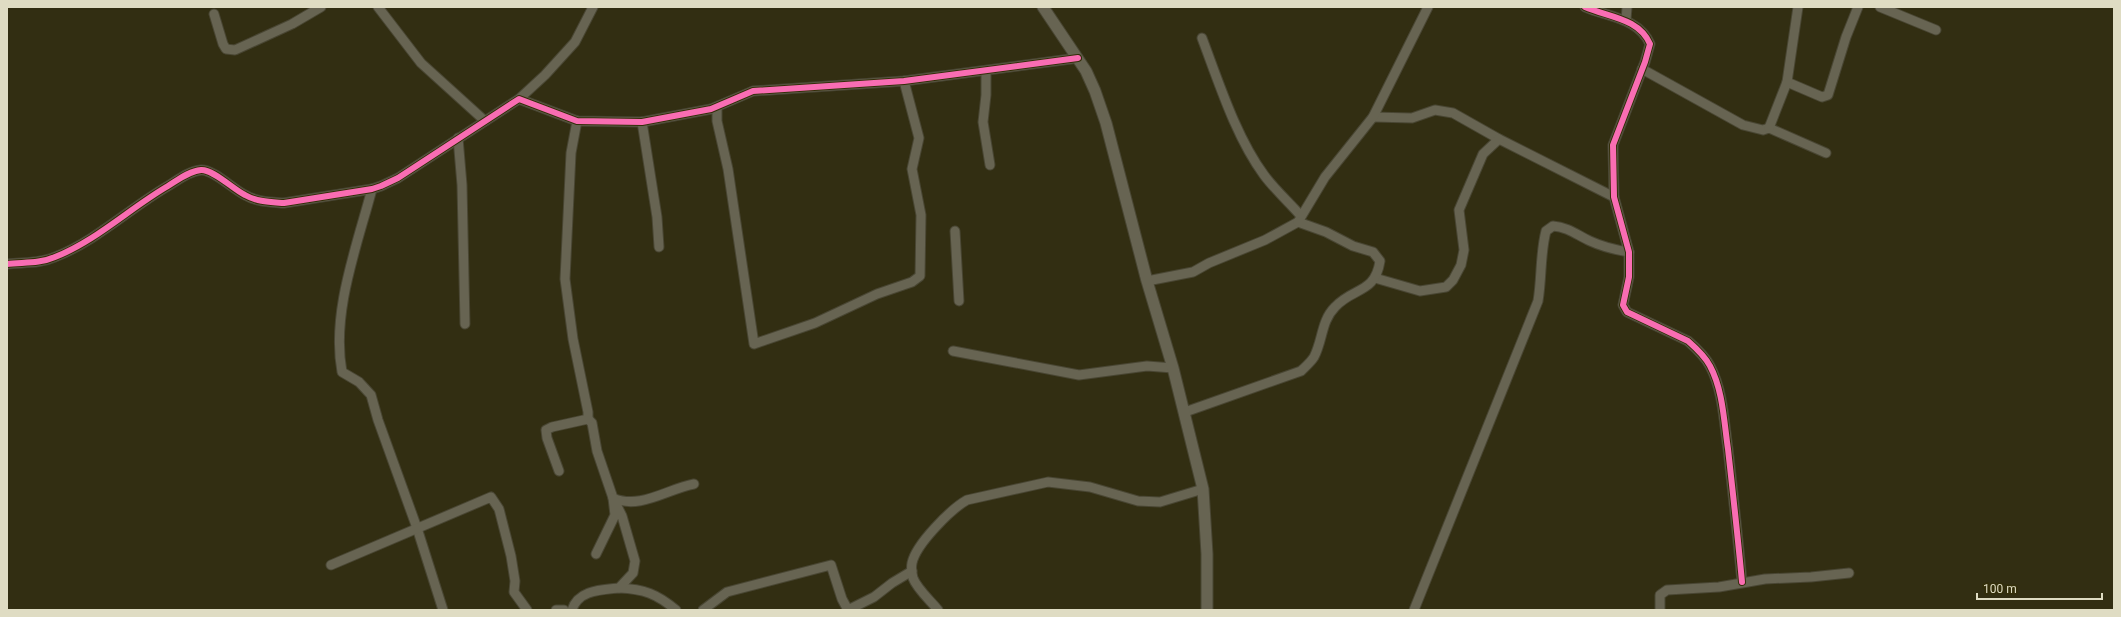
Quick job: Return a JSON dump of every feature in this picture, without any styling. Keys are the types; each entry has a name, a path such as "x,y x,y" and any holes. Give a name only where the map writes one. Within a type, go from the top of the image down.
{"street":[{"path":"214,14 223,44 226,49 235,50 292,24 321,7"},
{"path":"378,7 421,63 485,121"},
{"path":"7,264 37,262 55,258 73,249 152,195 195,171 203,170 210,172 246,196 270,202 284,202 372,189 398,178 519,99 545,75 575,42 593,7"},
{"path":"1043,7 1078,58 1091,80 1106,123 1147,281 1185,412 1202,489 1207,554 1207,610"},
{"path":"1147,281 1193,272 1209,263 1265,240 1300,219 1325,177 1373,117 1428,7"},
{"path":"1585,7 1626,20 1640,31 1650,44 1613,145 1614,197 1630,252 1629,277 1623,306 1626,312 1688,341 1703,356 1710,366 1714,376 1725,424 1738,531 1742,582"},
{"path":"1626,20 1627,7"},
{"path":"1769,128 1787,82 1798,7"},
{"path":"1787,82 1822,97 1828,95 1846,37 1858,7"},
{"path":"1880,7 1936,30"},
{"path":"1185,412 1301,371 1313,358 1320,340 1322,327 1335,306 1370,285 1375,278 1380,260 1373,252 1353,246 1300,219 1264,175 1254,159 1233,115 1202,38"},
{"path":"519,99 577,121 642,122 701,112 717,107 753,91 904,81 1078,58"},
{"path":"1642,69 1743,125 1763,130 1769,128 1826,153"},
{"path":"986,71 986,95 983,122 990,165"},
{"path":"717,107 717,121 728,169 754,344 815,323 877,294 912,282 920,276 921,215 912,169 920,138 904,81"},
{"path":"1373,117 1412,118 1435,110 1443,110 1453,113 1499,139 1614,197"},
{"path":"577,121 571,153 565,279 572,332 588,412 588,419 592,423 597,451 613,498 622,516 636,561 632,573 619,588"},
{"path":"642,122 658,217 659,247"},
{"path":"458,138 462,185 465,324"},
{"path":"1375,278 1420,291 1446,287 1453,280 1459,270 1464,250 1459,210 1483,154 1499,139"},
{"path":"372,189 354,252 341,316 340,359 342,372 359,382 371,395 378,420 417,528 443,610"},
{"path":"739,216 745,241 746,266 744,299"},
{"path":"1414,610 1538,301 1541,282 1542,248 1546,230 1553,226 1567,228 1576,235 1600,246 1630,252"},
{"path":"955,231 959,301"},
{"path":"953,352 1079,375 1147,366 1173,368"},
{"path":"559,470 546,438 546,430 552,427 588,419"},
{"path":"938,610 914,580 912,563 921,546 954,510 967,500 1048,482 1090,487 1138,501 1160,502 1202,489"},
{"path":"613,498 622,502 632,503 661,496 681,487 694,484"},
{"path":"331,565 490,497 499,508 511,556 515,581 514,592 527,610"},
{"path":"596,554 615,515 613,498"},
{"path":"703,610 727,592 831,565 842,599 848,610 874,597 892,583 912,572"},
{"path":"1660,610 1660,594 1666,590 1734,586 1742,582 1849,573"},
{"path":"572,610 575,601 586,594 600,590 619,588 640,589 662,598 676,610"},
{"path":"556,610 564,610"}],"cycle path":[{"path":"1585,7 1631,24 1645,35 1650,44 1645,62 1613,145 1614,197 1629,252 1629,277 1623,305 1627,312 1688,341 1706,359 1714,375 1718,385 1724,417 1742,582"},
{"path":"7,264 43,261 70,250 99,233 184,176 201,170 211,173 250,197 269,202 284,203 372,189 398,178 519,99 577,121 642,122 711,109 753,91 904,81 1078,58"}]}
